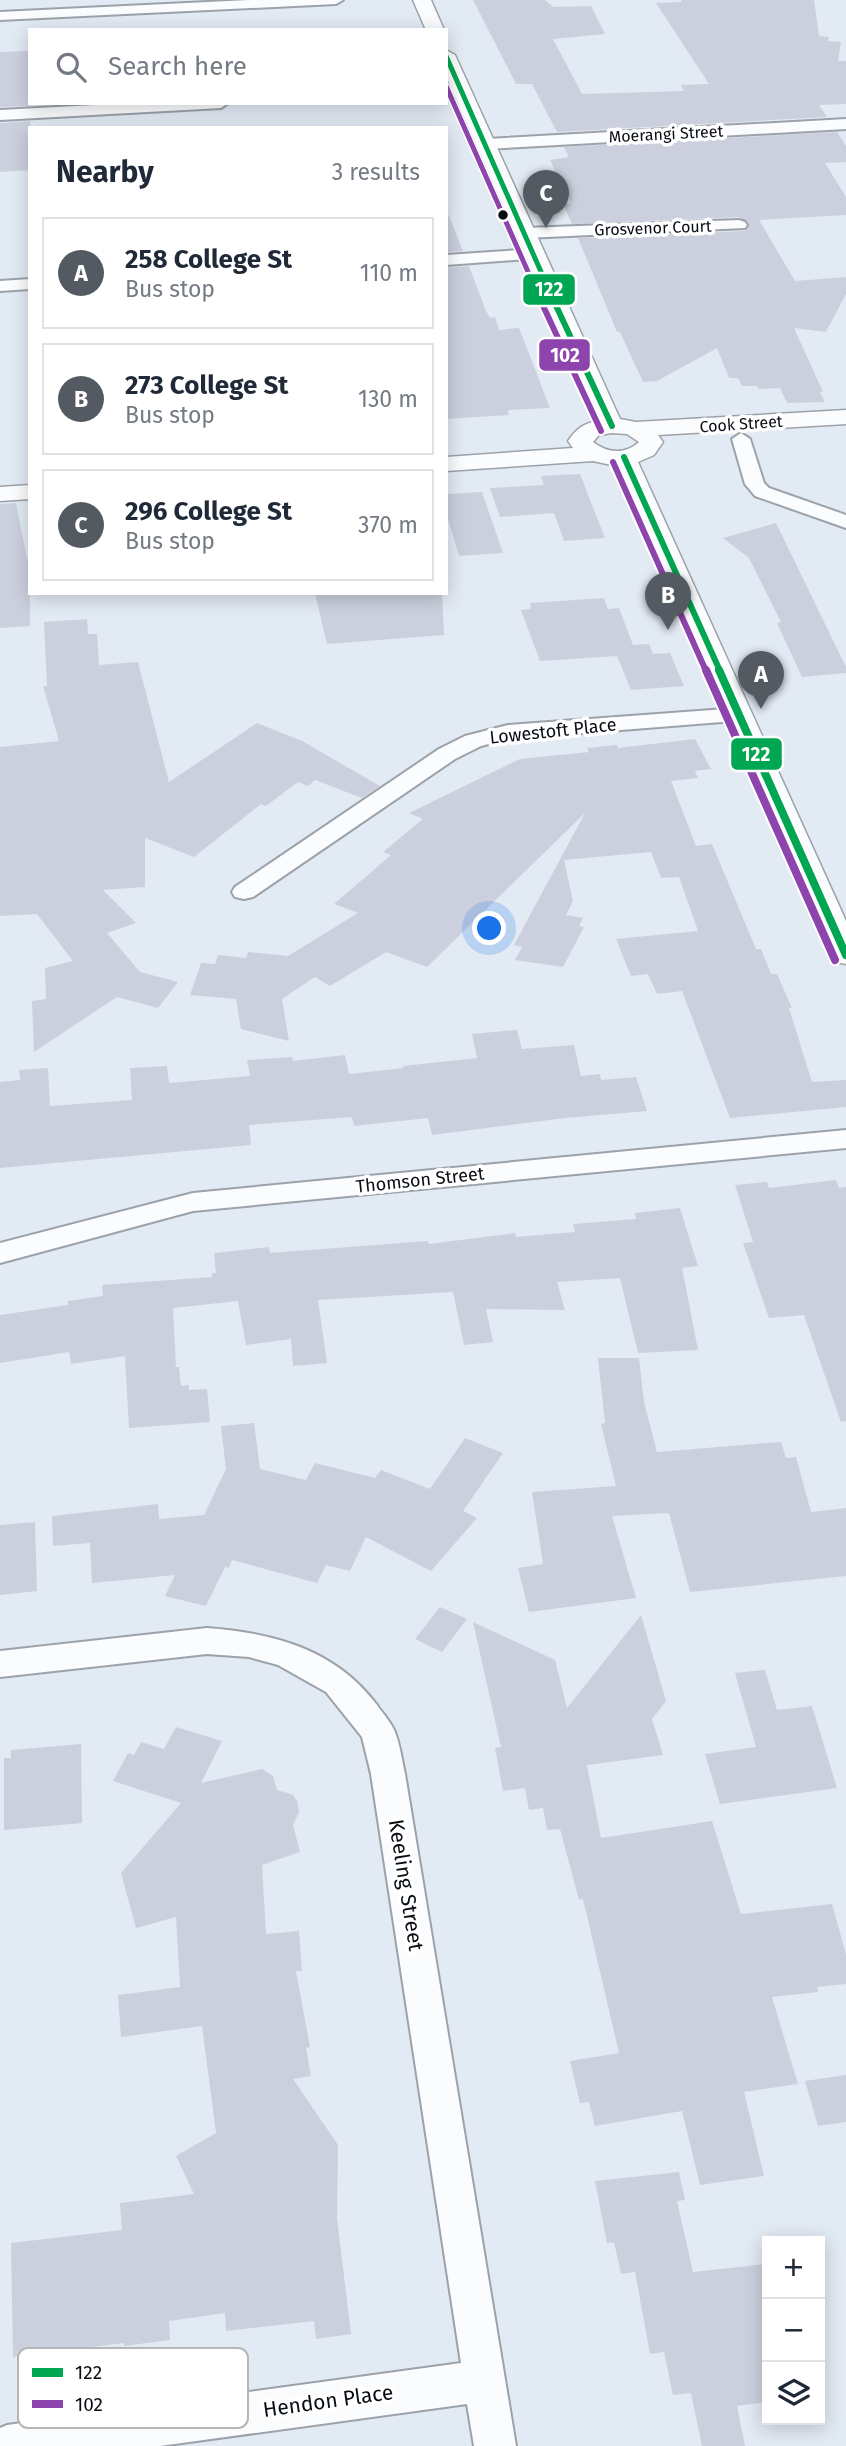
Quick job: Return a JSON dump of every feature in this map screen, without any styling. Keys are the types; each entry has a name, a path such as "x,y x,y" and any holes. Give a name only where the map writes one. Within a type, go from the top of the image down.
{"street":[{"path":"0,16 336,0"},
{"path":"422,0 434,28"},
{"path":"448,64 454,91 486,144 589,380 602,427"},
{"path":"0,115 184,105"},
{"name":"Moerangi Street","path":"486,144 846,124"},
{"name":"Grosvenor Court","path":"525,233 739,225"},
{"path":"448,260 535,254"},
{"path":"0,286 28,284"},
{"name":"Cook Street","path":"635,446 846,417"},
{"path":"594,454 580,441 602,427"},
{"path":"561,432 602,427 635,446 740,715 846,956"},
{"name":"Cook Street","path":"635,446 741,439 772,429 846,432"},
{"path":"741,439 755,484 762,492 846,522"},
{"path":"448,464 594,454 635,446"},
{"path":"0,494 28,492"},
{"name":"Lowestoft Place","path":"244,892 447,754 473,741 508,732 740,715"},
{"name":"Thomson Street","path":"0,1253 193,1202 846,1139"},
{"name":"Keeling Street","path":"0,1664 207,1641 249,1644 287,1654 338,1683 378,1733 388,1774 495,2446"},
{"name":"Hendon Place","path":"248,2413 483,2381"},
{"name":"Hendon Place","path":"7,2446 139,2428"}],"building":[{"path":"473,0 545,0 553,7 591,6 605,34 553,39 582,94 684,91 681,85 709,84 656,3 682,2 681,0 814,0 819,36 829,37 828,41 841,42 838,61 846,61 846,104 819,105 827,117 557,132 532,84 516,84"},
{"path":"28,51 30,106 0,107 0,52"},
{"path":"30,121 28,170 0,172 0,123"},
{"path":"837,132 846,146 846,162 825,163 846,197 846,215 759,220 795,281 846,277 846,294 826,332 794,328 825,402 787,403 780,388 759,389 757,386 742,386 738,378 729,378 717,348 657,381 643,382 620,332 617,332 578,238 745,231 749,224 739,217 572,224 563,203 571,203 550,160 569,157 564,147"},
{"path":"448,214 463,251 448,252"},
{"path":"469,266 486,311 490,318 495,317 499,330 519,328 550,408 508,410 509,415 448,419 448,268"},
{"path":"580,474 605,538 564,541 554,513 500,517 490,488 544,485 541,476"},
{"path":"482,492 503,553 459,556 448,519 448,494"},
{"path":"16,503 28,559 30,626 0,628 0,504"},
{"path":"776,523 846,667 846,673 802,677 777,623 781,622 749,558 723,538"},
{"path":"315,595 442,595 444,635 327,644"},
{"path":"604,598 608,609 619,608 633,645 649,644 653,654 670,653 684,686 631,690 617,656 540,661 521,610 531,609 530,603"},
{"path":"87,619 88,634 97,634 99,665 138,662 169,782 257,723 302,741 380,786 362,798 315,780 308,786 298,782 266,806 261,804 194,857 145,838 145,887 103,890 136,923 107,933 140,972 178,982 158,1008 117,997 34,1052 32,1001 46,999 45,968 73,961 37,914 0,916 0,747 59,741 43,686 47,686 44,622"},
{"path":"695,739 711,769 695,771 698,778 671,781 696,846 712,844 756,949 761,949 771,974 777,974 792,1008 789,1008 812,1082 846,1080 846,1107 730,1118 682,991 657,994 648,974 631,976 616,939 698,931 679,877 661,878 651,852 564,860 573,901 566,915 583,918 579,926 584,927 563,967 515,960 522,947 514,945 585,813 427,967 386,952 330,986 315,977 282,999 289,1041 241,1029 236,999 190,995 201,963 215,964 218,955 246,958 248,952 288,956 358,913 334,904 391,855 383,852 423,819 409,813 520,759 589,752 587,748 617,745 618,748"},
{"path":"517,1030 522,1049 574,1045 581,1076 600,1074 601,1080 636,1077 647,1111 565,1118 432,1135 428,1118 354,1126 352,1117 249,1125 251,1145 0,1168 0,1082 20,1080 19,1070 48,1068 50,1106 132,1100 130,1068 167,1066 169,1083 250,1076 247,1060 292,1057 293,1061 345,1055 349,1074 477,1058 472,1034"},
{"path":"836,1180 839,1188 846,1187 846,1421 841,1422 804,1315 769,1318 743,1243 753,1242 735,1185 767,1182 769,1188"},
{"path":"680,1208 698,1266 682,1268 698,1350 638,1353 620,1278 557,1282 565,1310 486,1309 493,1342 464,1345 453,1292 318,1300 327,1363 293,1366 291,1339 246,1345 238,1301 173,1308 176,1367 179,1367 181,1386 189,1385 189,1390 207,1389 210,1422 129,1428 125,1356 71,1364 69,1352 0,1363 0,1315 68,1305 68,1301 103,1296 102,1285 212,1277 212,1273 216,1273 214,1253 269,1247 270,1253 428,1241 429,1244 515,1233 516,1237 575,1232 573,1224 636,1219 635,1213"},
{"path":"598,1358 639,1358 644,1402 657,1452 781,1442 786,1458 796,1457 811,1512 846,1508 846,1576 690,1592 669,1513 612,1516 636,1598 529,1612 518,1568 543,1564 532,1492 616,1486 601,1424 605,1423"},
{"path":"254,1423 260,1469 306,1480 315,1463 375,1478 381,1470 430,1489 465,1438 503,1453 463,1511 477,1518 431,1571 366,1537 350,1571 326,1565 317,1583 232,1560 229,1568 225,1567 206,1606 165,1596 175,1575 92,1583 90,1543 53,1546 52,1516 158,1504 159,1519 204,1515 226,1469 221,1426"},
{"path":"35,1522 37,1591 0,1595 0,1525"},
{"path":"440,1607 467,1619 442,1652 415,1639"},
{"path":"641,1615 666,1701 652,1719 663,1755 587,1765 601,1838 712,1821 741,1914 832,1904 846,1954 846,1984 817,1987 818,1992 772,1997 798,2084 744,2092 764,2176 700,2185 682,2111 595,2126 589,2102 580,2103 570,2061 619,2053 583,1899 579,1900 560,1829 547,1830 543,1808 529,1810 525,1788 503,1791 495,1748 501,1747 473,1622 555,1660 567,1708"},
{"path":"765,1670 777,1710 812,1706 837,1788 720,1804 705,1754 756,1747 735,1673"},
{"path":"176,1727 222,1741 201,1783 262,1769 273,1776 277,1790 293,1795 297,1801 299,1812 293,1825 300,1852 262,1865 266,1934 299,1931 302,1971 296,1971 310,2047 306,2048 311,2076 293,2079 338,2145 337,2218 351,2334 316,2339 314,2321 226,2331 225,2313 169,2321 170,2340 124,2346 124,2343 84,2348 18,2348 18,2356 13,2357 11,2243 122,2230 120,2203 194,2194 176,2156 216,2133 202,2026 121,2037 118,1995 180,1987 176,1917 136,1928 121,1873 181,1803 113,1781 128,1753 134,1755 141,1742 164,1749"},
{"path":"81,1744 82,1823 4,1830 4,1758 11,1758 11,1750"},
{"path":"846,2075 846,2122 818,2126 805,2081"},
{"path":"679,2172 685,2200 677,2201 693,2272 762,2265 762,2403 737,2406 745,2446 702,2446 691,2393 673,2395 664,2352 650,2354 635,2272 621,2274 614,2242 607,2243 595,2181"}],"transit line":[{"name":"122","path":"448,61 589,380 612,426"},
{"name":"102","path":"448,91 578,385 601,431"},
{"name":"122","path":"624,457 846,955"},
{"name":"102","path":"613,462 835,960"}],"place":[{"name":"296 College St","path":"546,228"},
{"name":"273 College St","path":"668,630"},
{"name":"258 College St","path":"761,709"}]}
